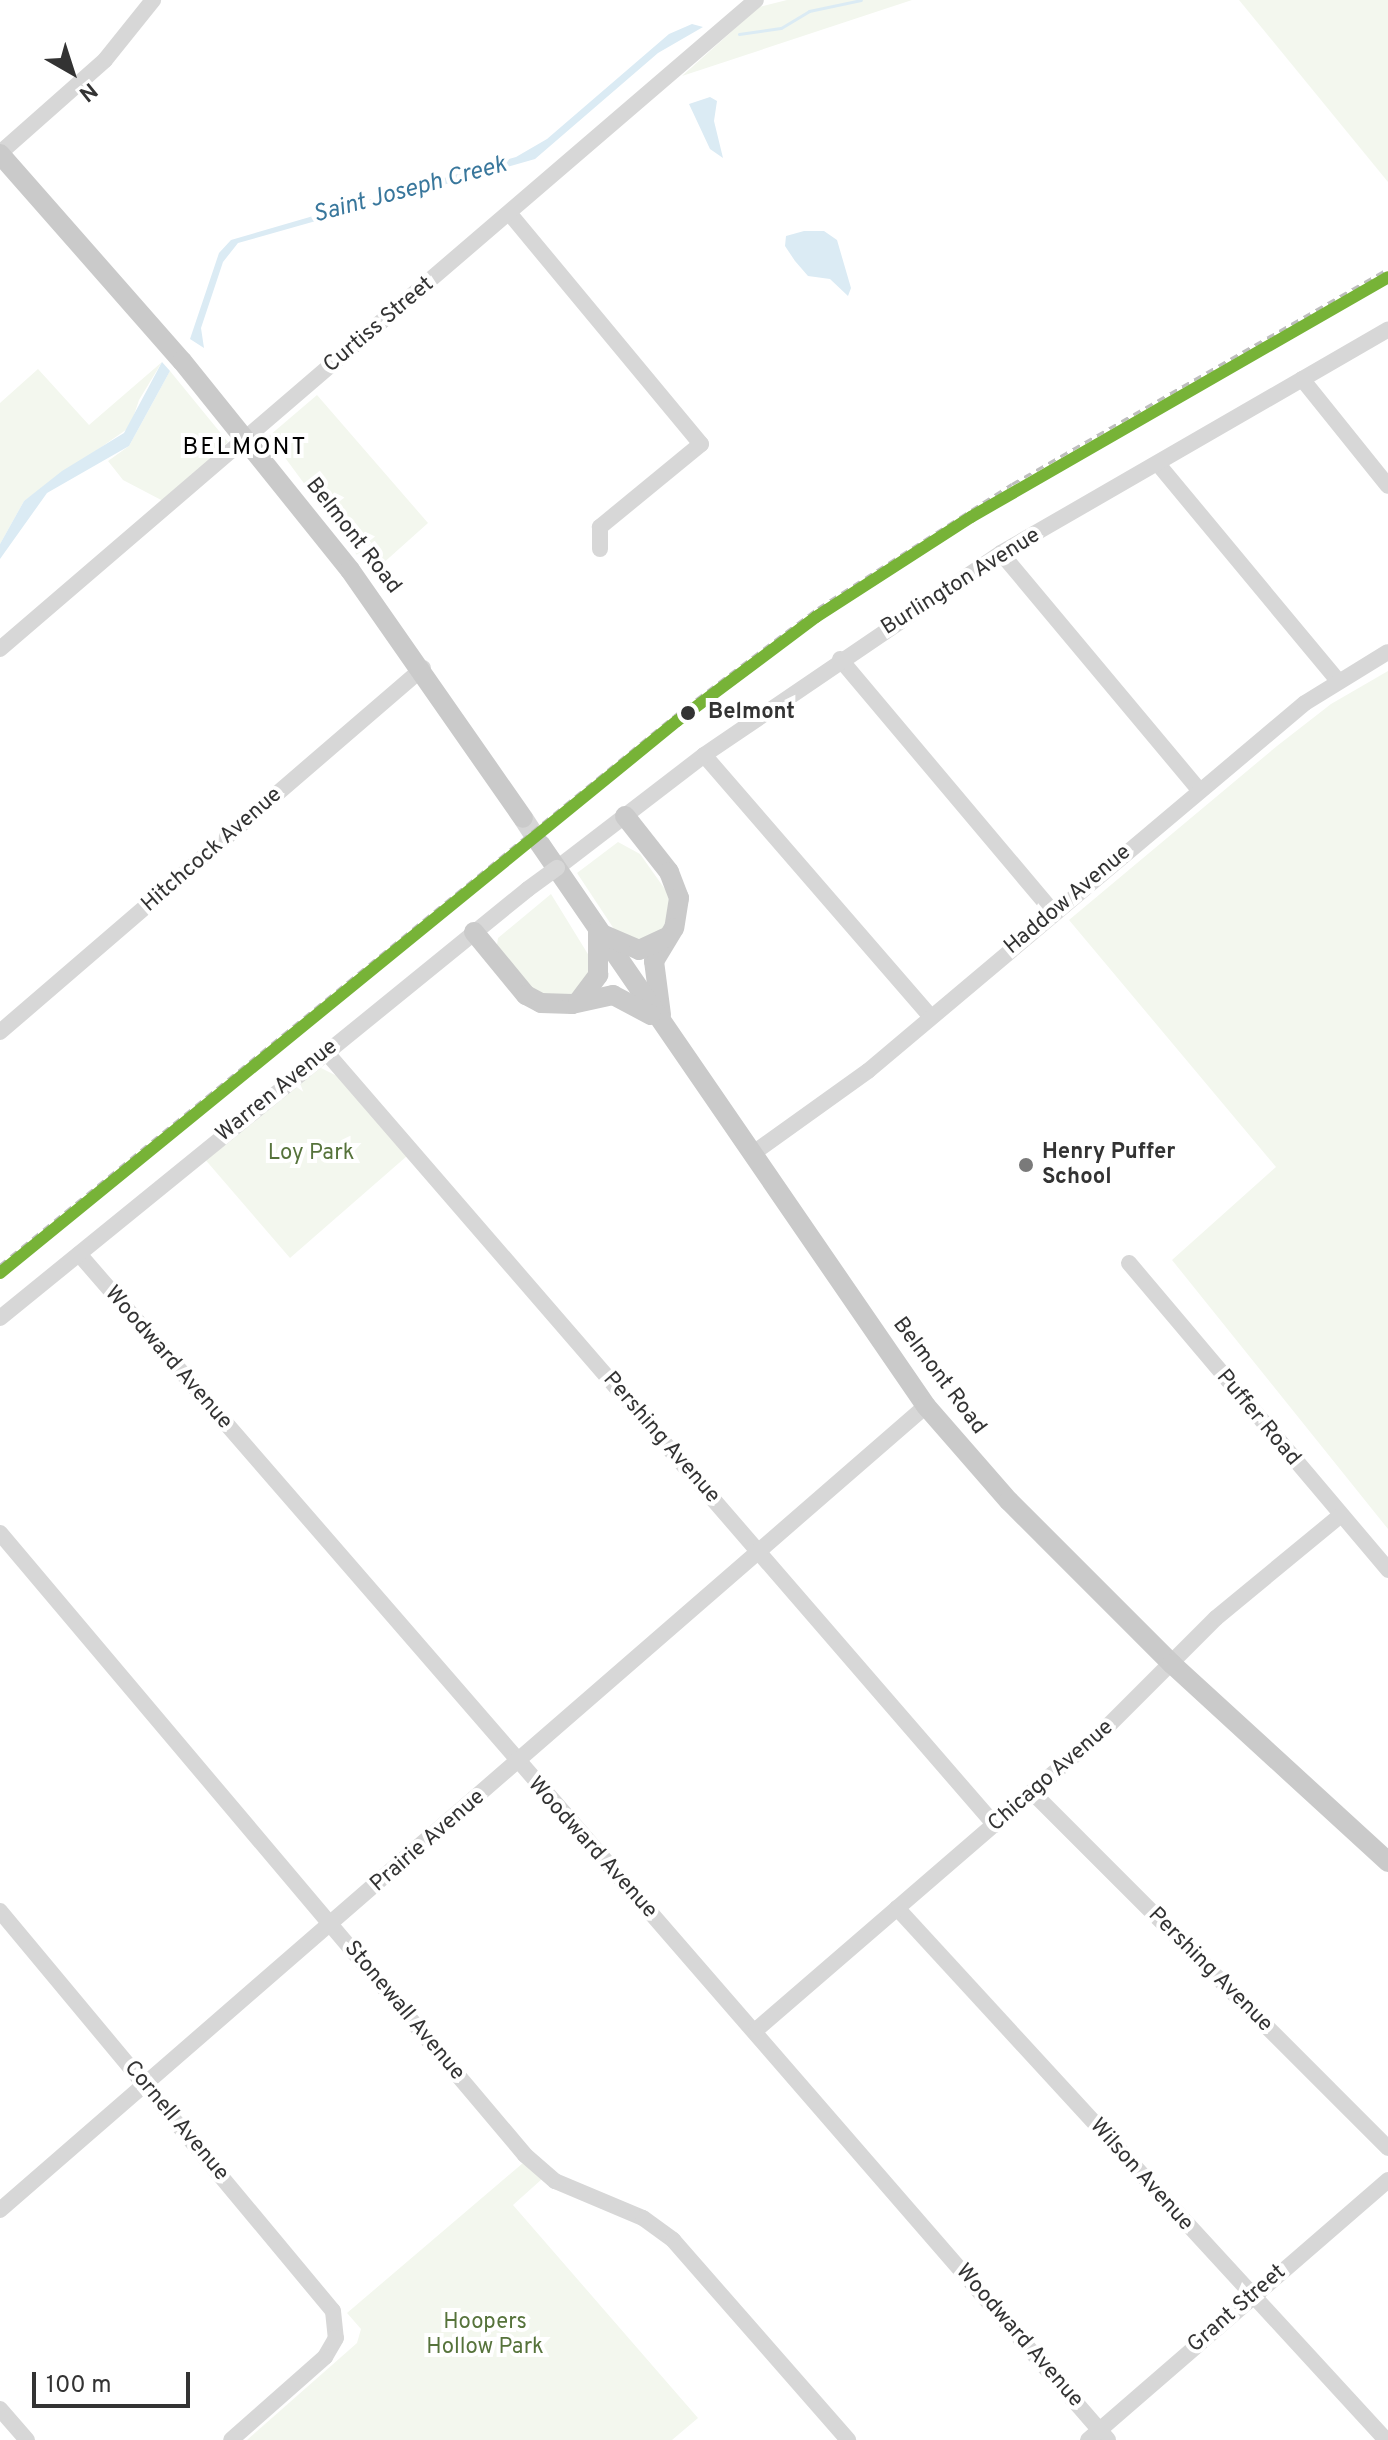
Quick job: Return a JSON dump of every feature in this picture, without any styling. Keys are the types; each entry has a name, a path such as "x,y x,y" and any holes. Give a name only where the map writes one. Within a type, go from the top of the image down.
{"main road":[{"name":"Belmont Road","path":"0,154 245,439 423,668 523,818"},
{"path":"625,816 677,889 679,912 669,936 657,953 652,973 663,1023"},
{"name":"Belmont Road","path":"540,844 926,1406 1009,1501 1172,1664 1388,1862"},
{"path":"578,1002 598,975 598,931 639,950 669,936"},
{"path":"474,932 526,995 557,1006 621,996 663,1023"}],"street":[{"path":"0,154 105,60 153,0"},
{"name":"Curtiss Street","path":"0,649 756,0"},
{"path":"510,214 701,444 600,527 600,549"},
{"name":"Burlington Avenue","path":"557,868 704,755 840,659 1001,553 1388,330"},
{"path":"1302,379 1388,486"},
{"path":"1158,464 1338,681"},
{"path":"1001,553 1199,790"},
{"name":"Haddow Avenue","path":"752,1154 868,1071 1199,790 1338,681 1388,652"},
{"path":"840,659 1053,912"},
{"name":"Hitchcock Avenue","path":"1,1029 423,668"},
{"path":"704,755 931,1017"},
{"name":"Warren Avenue","path":"0,1318 557,868"},
{"name":"Pershing Avenue","path":"326,1052 995,1825"},
{"name":"Woodward Avenue","path":"79,1254 516,1764 756,2030 1098,2436"},
{"name":"Puffer Road","path":"1129,1263 1388,1570"},
{"name":"Prairie Avenue","path":"0,2210 926,1406"},
{"name":"Chicago Avenue","path":"756,2030 1033,1793 1172,1664 1216,1618 1341,1515"},
{"name":"Stonewall Avenue","path":"0,1533 539,2169 575,2191 643,2218 673,2240 848,2440"},
{"name":"Pershing Avenue","path":"1033,1793 1388,2148"},
{"name":"Wilson Avenue","path":"897,1908 1386,2440"},
{"name":"Cornell Avenue","path":"0,1911 333,2311 336,2338 315,2369 231,2440"},
{"name":"Grant Street","path":"1098,2436 1251,2296 1388,2180"},
{"path":"0,2409 27,2440"}],"green space":[{"path":"787,0 912,0 682,76 759,7"},
{"path":"1239,0 1388,0 1388,182"},
{"path":"162,362 139,400 130,427 24,501 0,544 0,403 38,369 89,425"},
{"path":"170,371 228,442 165,502 123,480 108,461 129,446"},
{"path":"317,395 428,523 371,574 269,436"},
{"path":"1388,671 1388,1529 1172,1260 1276,1167 1069,920 1277,746 1331,704"},
{"path":"618,842 640,854 667,892 670,906 663,930 644,946 618,935 577,873"},
{"path":"551,894 594,964 591,979 568,997 537,994 497,945 498,938"},
{"name":"Loy Park","path":"319,1067 339,1077 407,1156 290,1258 203,1157"},
{"name":"Hoopers Hollow Park","path":"523,2163 542,2179 513,2205 698,2418 672,2440 247,2440 357,2343 361,2329 347,2313"}],"water":[{"path":"692,24 703,27 658,53 535,159 238,243 223,262 201,328 204,348 190,339 219,253 231,240 516,157 547,139 669,34"},
{"path":"710,97 717,101 714,121 723,158 710,149 689,104"},
{"path":"804,231 824,231 837,240 851,288 848,296 830,279 808,276 795,261 785,246 786,236"},
{"path":"162,362 170,371 129,446 47,493 0,559 0,544 24,501 62,471 124,433"}],"waterway":[{"name":"Saint Joseph Creek","path":"739,34 781,28 809,11 861,0"}],"tunnel":[{"path":"523,818 540,844"}],"railway":[{"path":"0,1265 674,716 818,608 1012,484 1388,269"}],"transit line":[{"path":"0,1273 677,721 816,617 971,517 1388,277"}],"place":[{"name":"Belmont","path":"688,713"},
{"name":"Henry Puffer School","path":"1026,1165"}],"district":[{"name":"BELMONT","path":"245,449"}]}
